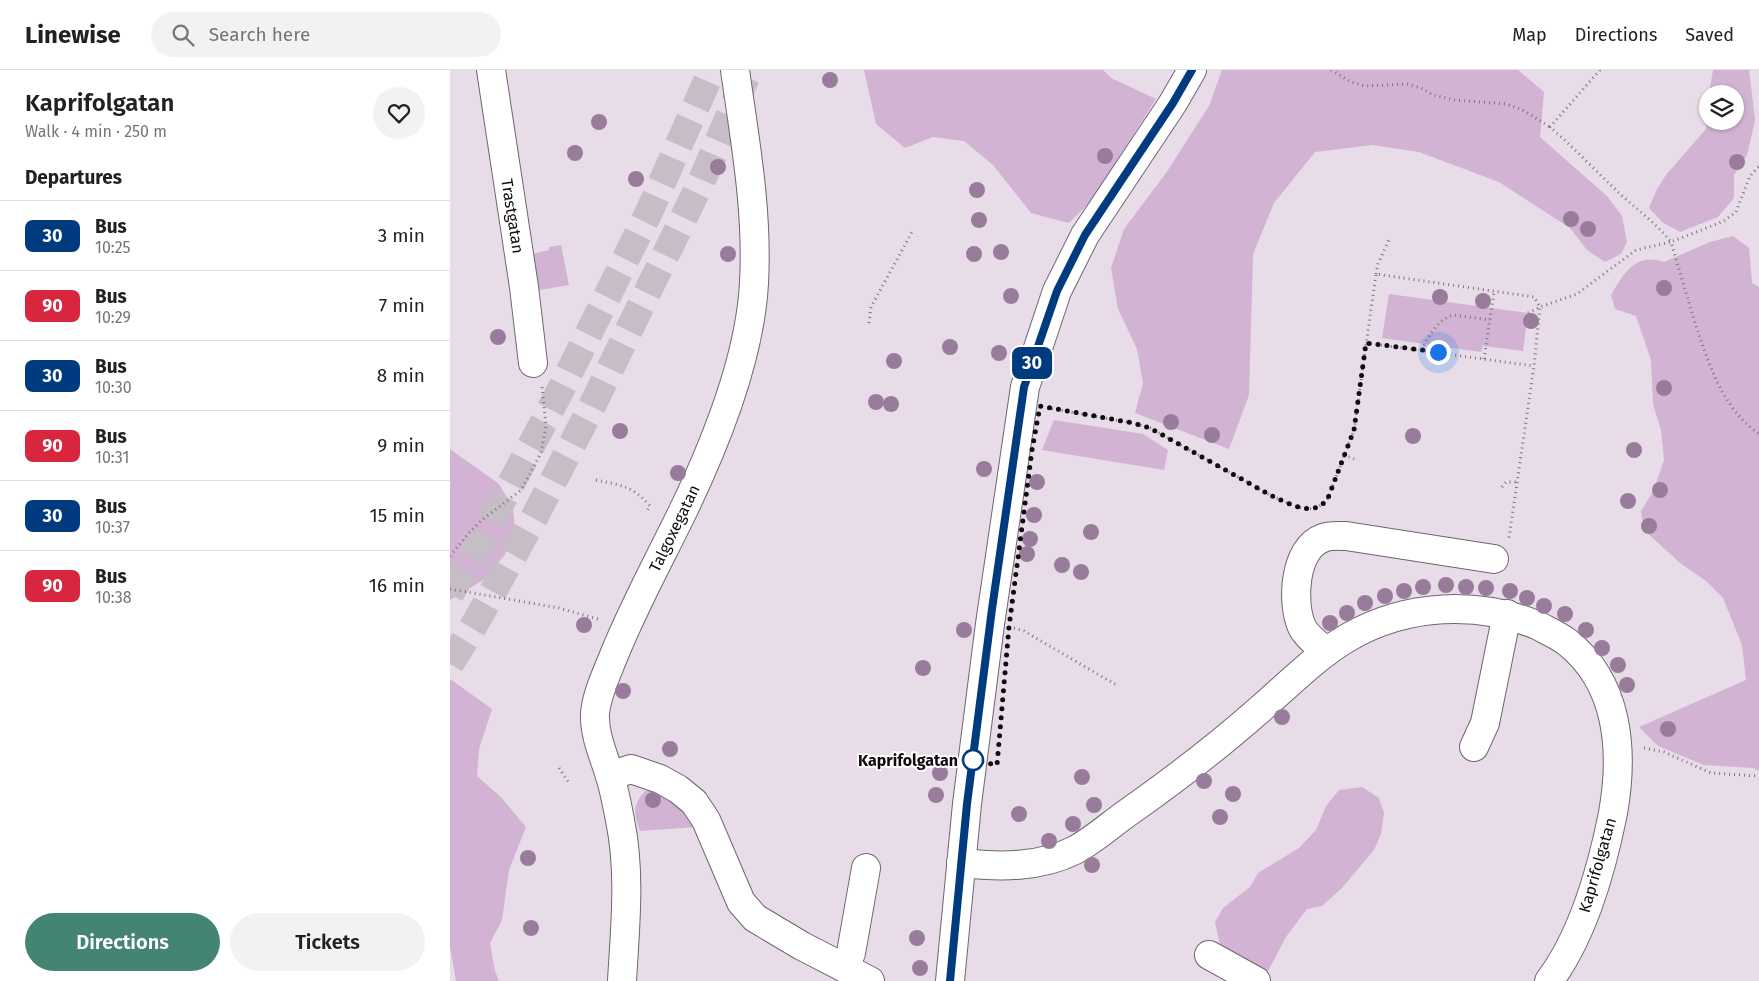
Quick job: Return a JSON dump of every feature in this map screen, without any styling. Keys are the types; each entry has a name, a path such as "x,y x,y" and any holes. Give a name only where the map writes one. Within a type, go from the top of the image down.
{"street":[{"name":"Trastgatan","path":"490,70 524,287 533,363"},
{"name":"Talgoxegatan","path":"622,981 626,891 625,854 621,821 597,734 596,713 602,683 625,628 692,492 728,402 740,364 754,286 755,228 749,167 735,70"},
{"path":"950,981 960,863 990,624 1024,387 1057,291 1085,235 1168,110 1192,70"},
{"path":"1326,652 1303,629 1295,598 1296,583 1302,563 1310,546 1322,538 1346,536 1501,549"},
{"name":"Kaprifolgatan","path":"960,863 984,866 1036,864 1055,859 1079,848 1215,748 1326,652 1350,636 1402,615 1426,610 1484,610 1507,614 1565,640 1594,669 1603,684 1611,705 1618,747 1614,804 1607,844 1597,878 1579,928 1564,958 1549,981"},
{"path":"1474,747 1485,723 1507,614"},
{"path":"610,776 631,769 660,779 678,789 694,802 706,820 741,902 755,918 802,946 870,981"},
{"path":"845,968 851,953 866,868"},
{"path":"1209,955 1256,981"}],"path":[{"path":"1331,70 1351,82 1365,86 1407,84 1421,88 1433,95 1455,100 1506,104 1520,109 1550,127 1622,196 1662,231 1670,242 1710,369 1730,405 1749,427 1759,434"},
{"path":"1550,127 1600,70"},
{"path":"1528,313 1577,294 1636,250 1670,242 1724,221 1736,212 1750,176 1759,166"},
{"path":"869,323 871,307 912,232"},
{"path":"1040,406 1133,423 1150,428 1272,496 1305,508 1315,509 1322,506 1328,498 1354,430 1376,274 1378,264 1390,237"},
{"path":"1376,274 1534,297 1540,307 1534,366 1516,482 1501,549"},
{"path":"1484,359 1494,292"},
{"path":"1422,350 1430,335 1448,317 1454,315 1490,320"},
{"path":"1366,343 1534,366"},
{"path":"450,556 482,520 521,490 541,453 546,426 542,386 533,363"},
{"path":"1344,455 1354,459"},
{"path":"596,480 627,487 640,494 650,506 647,511"},
{"path":"1502,487 1506,482 1516,482"},
{"path":"450,589 559,608 625,628"},
{"path":"1009,627 1024,631 1118,686"},
{"path":"1618,747 1635,747 1664,752 1712,773 1759,776"},
{"path":"559,768 569,783"}],"shaded area":[{"path":"864,70 1103,70 1111,78 1156,99 1093,199 1069,223 1031,213 993,165 964,141 933,137 905,148 876,124"},
{"path":"1222,70 1518,70 1544,92 1540,137 1607,196 1622,216 1627,242 1621,254 1605,262 1587,250 1570,228 1499,182 1419,152 1372,145 1315,152 1274,203 1253,254 1249,395 1229,449 1135,413 1143,383 1137,349 1118,309 1111,268 1124,229 1166,173 1209,106"},
{"path":"1713,70 1749,70 1755,120 1747,155 1734,175 1734,198 1718,217 1680,232 1662,222 1649,208 1657,189 1666,175 1705,130 1744,130 1744,85 1710,85"},
{"path":"1733,236 1749,248 1752,283 1759,287 1759,771 1753,768 1704,765 1658,746 1639,727 1746,680 1742,645 1723,598 1706,581 1680,563 1644,530 1641,511 1653,492 1664,460 1661,430 1653,404 1651,360 1636,316 1615,309 1611,295 1626,272 1638,262 1654,260 1664,262 1710,242"},
{"path":"561,245 569,285 534,291 528,255 549,250 549,247"},
{"path":"1389,294 1528,313 1523,351 1483,346 1481,352 1382,338"},
{"path":"1054,420 1143,434 1168,450 1164,470 1042,450"},
{"path":"450,449 499,484 513,508 515,530 504,556 483,580 450,600"},
{"path":"450,679 492,709 479,749 477,776 501,797 526,827 509,870 502,920 490,943 495,971 499,981 456,981 450,947"},
{"path":"1362,787 1379,798 1384,813 1381,834 1374,850 1342,888 1322,906 1307,909 1286,937 1267,973 1240,960 1220,945 1215,922 1223,908 1250,887 1258,873 1299,848 1316,830 1326,806 1339,790"},
{"path":"656,789 679,799 696,827 640,831 636,819 636,806 645,791"}],"tunnel":[{"path":"450,594 478,546 557,397 649,212 712,70"},
{"path":"450,664 534,518 590,410 702,180 749,70"}],"bus line":[{"name":"30","path":"950,981 967,804 992,609 1024,387 1057,291 1085,235 1145,147 1192,70"}],"place":[{"name":"Kaprifolgatan","path":"973,760"}],"route":[{"path":"973,760 997,765 1009,627 1032,450 1040,406 1133,423 1150,428 1272,496 1293,505 1315,509 1322,506 1328,498 1354,430 1366,343 1438,352"}]}
